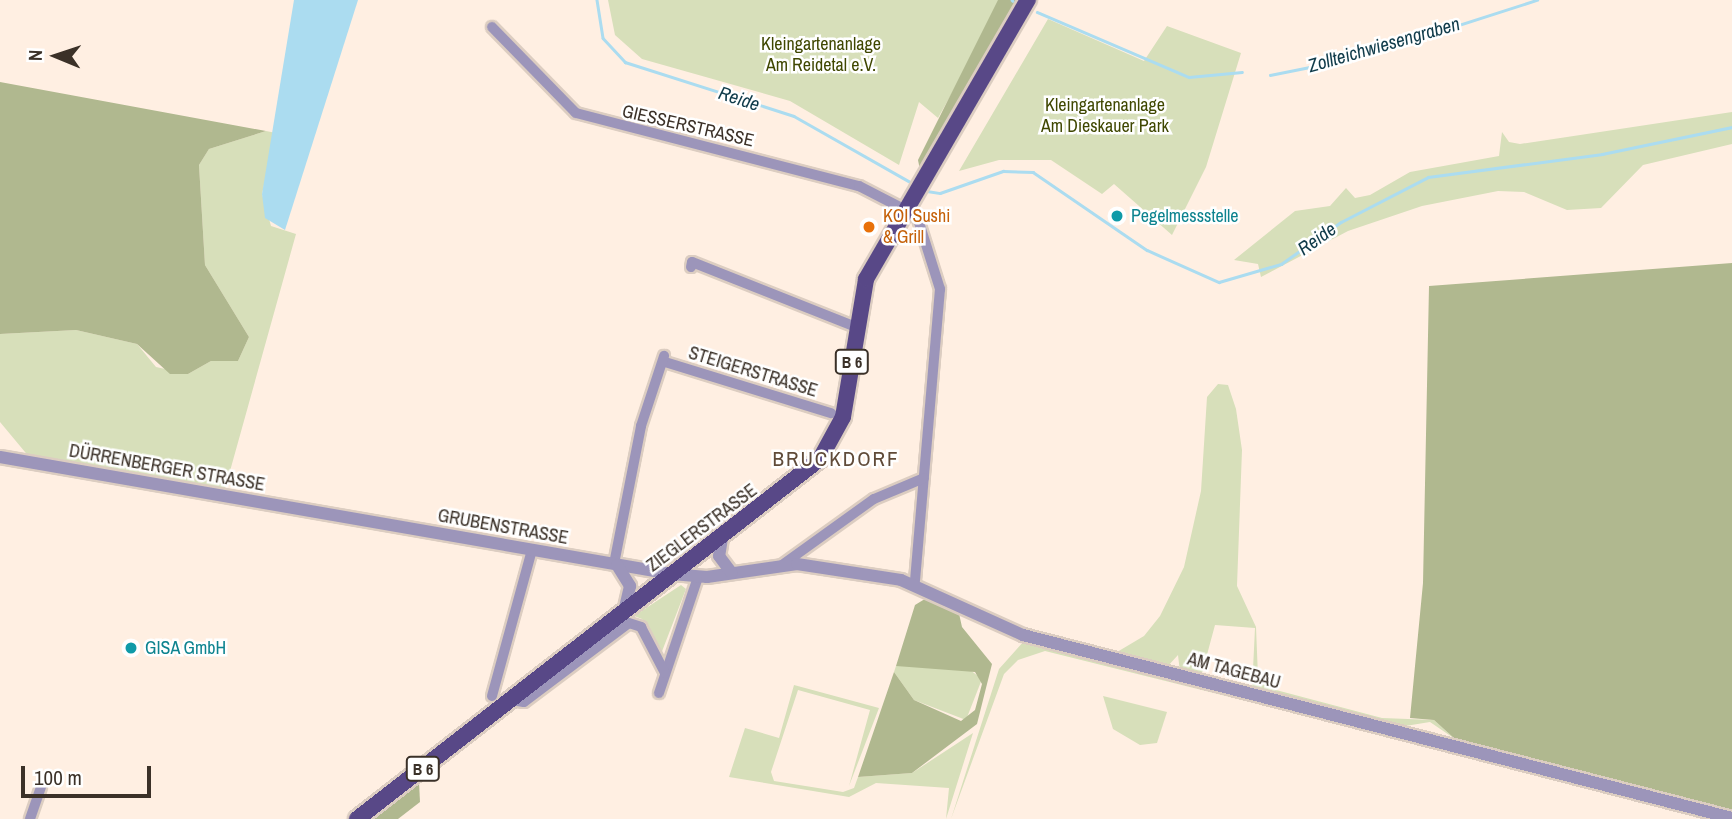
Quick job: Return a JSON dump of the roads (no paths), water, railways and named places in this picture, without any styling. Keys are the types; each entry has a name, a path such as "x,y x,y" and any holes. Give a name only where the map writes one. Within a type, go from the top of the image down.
{"main road":[{"name":"ZIEGLERSTRASSE","path":"358,819 511,699 626,617 672,574 809,469 833,439 847,396 856,327 866,279 1028,0"}],"street":[{"name":"GIESSERSTRASSE","path":"492,27 576,113 859,186 905,211"},
{"path":"905,211 917,216 931,248 940,289 915,583"},
{"path":"691,267 692,262 856,327"},
{"name":"STEIGERSTRASSE","path":"615,565 641,426 664,359 831,413"},
{"name":"DÜRRENBERGER STRASSE","path":"0,457 328,514"},
{"path":"782,565 874,499 924,478"},
{"name":"GRUBENSTRASSE","path":"328,514 672,574"},
{"path":"722,538 719,556 732,573"},
{"path":"492,696 532,550"},
{"path":"615,565 631,586 626,617 640,627 666,673"},
{"name":"AM TAGEBAU","path":"672,574 698,577 782,565 915,583 1023,635 1732,818"},
{"path":"659,693 698,577"},
{"path":"30,819 41,787"}],"water":[{"path":"294,0 358,0 285,230 265,218 262,194"}],"waterway":[{"name":"Reide","path":"597,0 603,38 625,62 794,116 910,182"},
{"name":"Zollteichwiesengraben","path":"1270,75 1359,57 1537,0"},
{"name":"Zollteichwiesengraben","path":"1037,12 1189,77 1242,72"},
{"name":"Reide","path":"927,191 940,193 1003,171 1033,172 1147,250 1219,282 1281,264 1341,222 1428,177 1602,154 1732,127"}],"place":[{"name":"Pegelmessstelle","path":"1117,216"},
{"name":"KOI Sushi & Grill","path":"869,227"},
{"name":"GISA GmbH","path":"131,648"}],"district":[{"name":"BRUCKDORF","path":"836,459"}],"park label":[{"name":"Kleingartenanlage Am Reidetal e.V.","path":"821,55"},
{"name":"Kleingartenanlage Am Dieskauer Park","path":"1105,116"}]}
